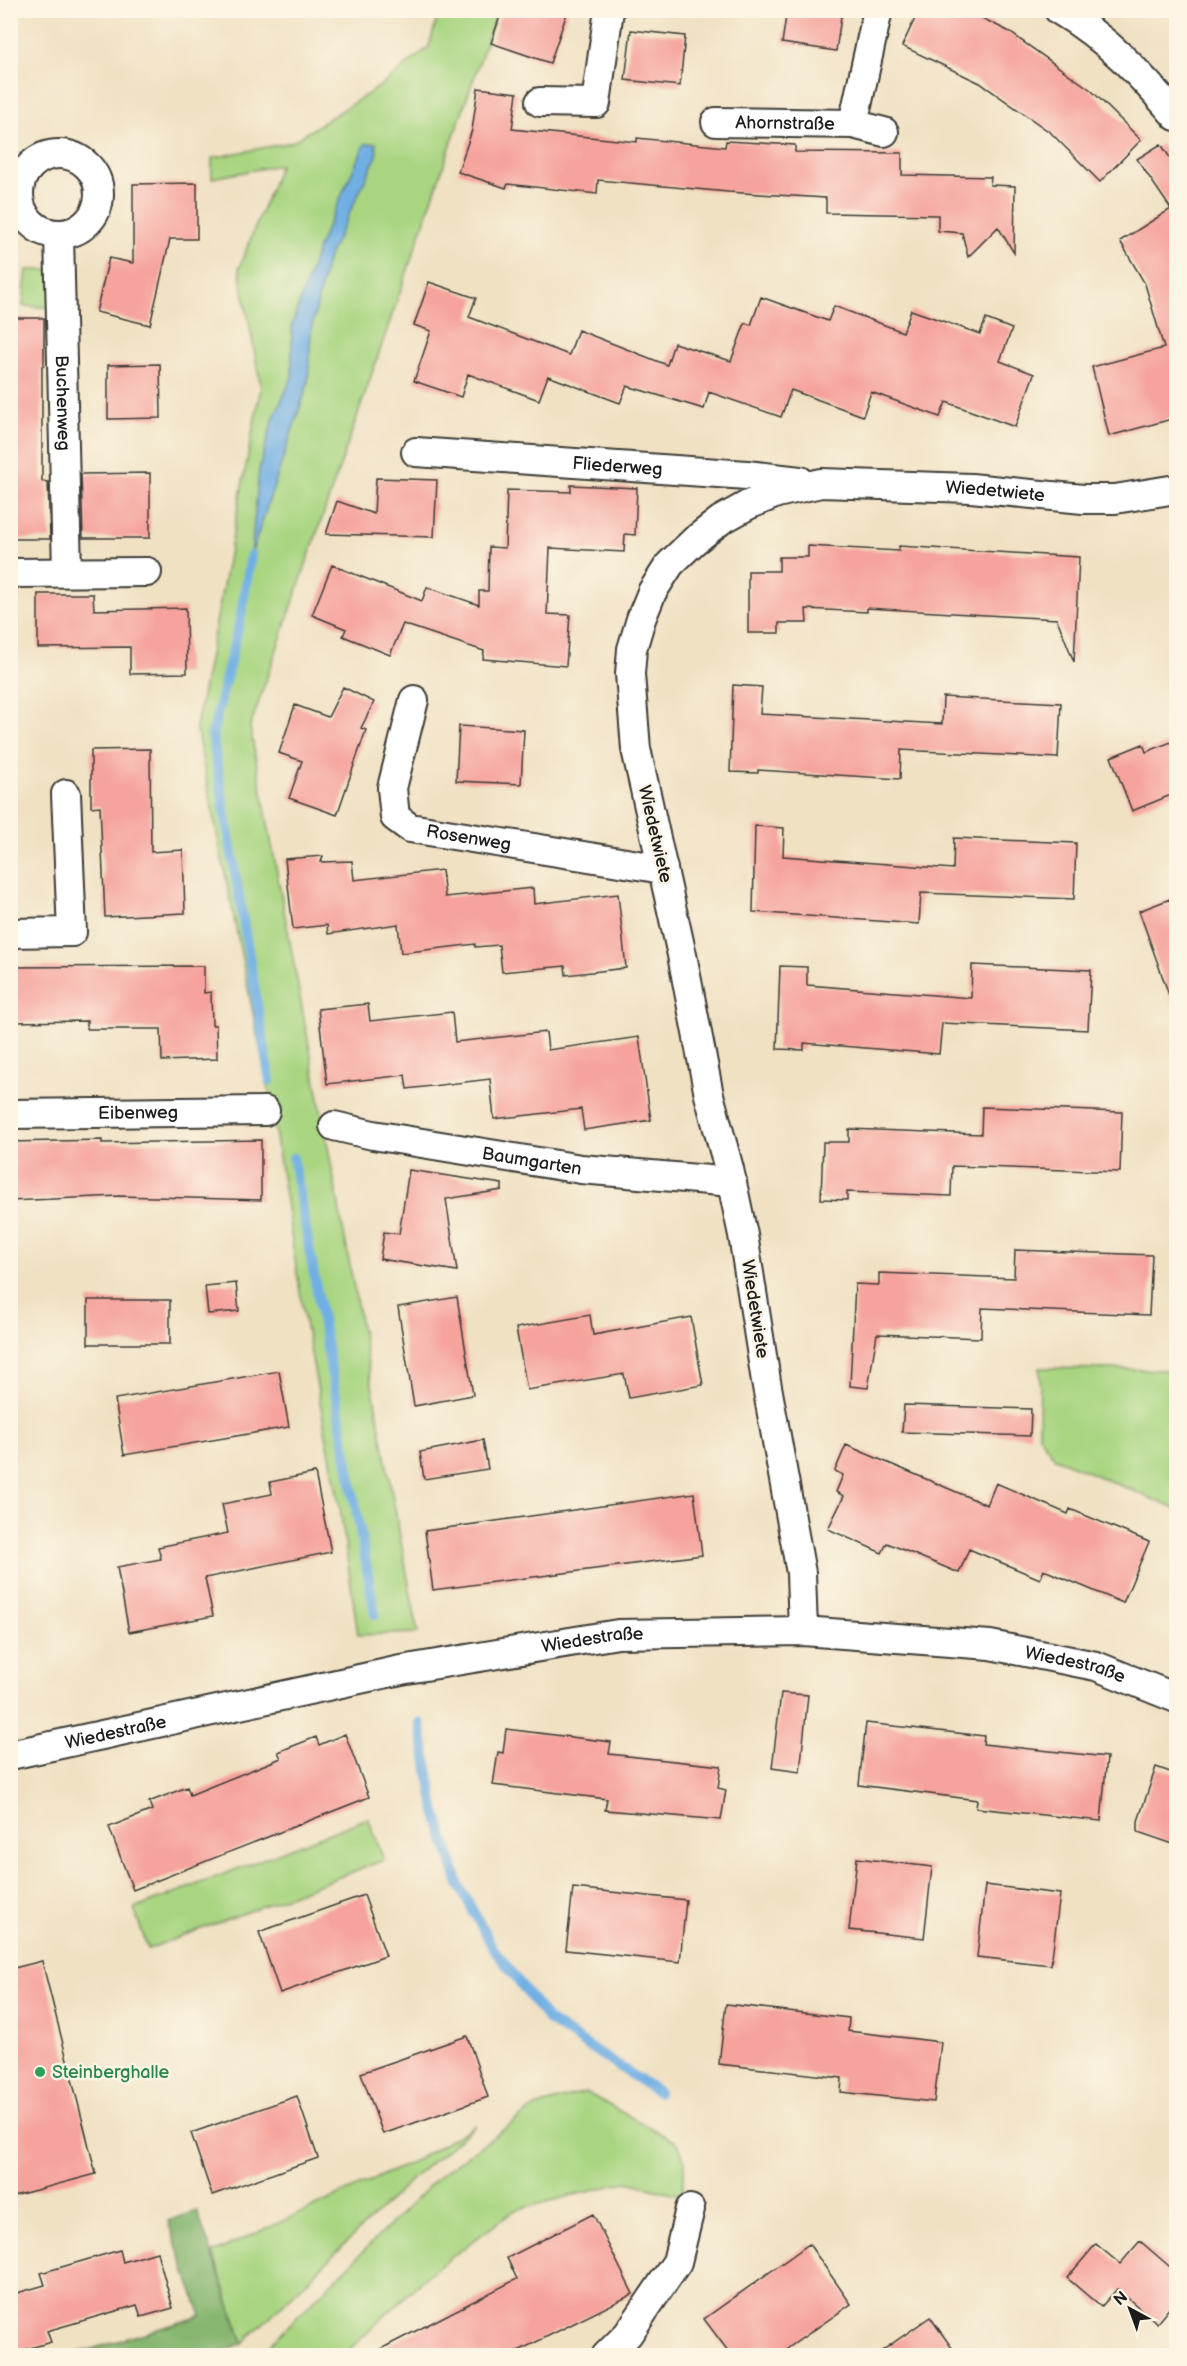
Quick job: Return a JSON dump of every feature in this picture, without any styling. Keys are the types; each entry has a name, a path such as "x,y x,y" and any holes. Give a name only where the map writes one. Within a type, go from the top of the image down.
{"street":[{"path":"540,102 596,103 609,10"},
{"name":"Ahornstraße","path":"853,124 878,10"},
{"path":"1059,10 1088,27 1139,73 1176,116"},
{"name":"Ahornstraße","path":"716,122 853,124 884,132"},
{"path":"64,154 77,158 88,166 97,179 100,195 97,210 88,223 74,232 59,235 44,232 31,224 22,211 19,197 21,182 19,168 51,155 64,154"},
{"name":"Buchenweg","path":"59,235 67,572"},
{"name":"Fliederweg","path":"416,452 820,483"},
{"name":"Wiedetwiete","path":"803,1631 801,1573 766,1381 745,1245 732,1182 709,1095 682,955 636,749 630,674 632,649 640,619 652,592 670,564 721,520 777,493 820,483 971,488 1083,499 1115,499 1176,489"},
{"path":"10,573 147,572"},
{"name":"Rosenweg","path":"414,700 392,788 395,817 410,828 663,869"},
{"path":"10,933 72,932 66,794"},
{"name":"Eibenweg","path":"10,1114 265,1111"},
{"name":"Baumgarten","path":"334,1126 373,1135 581,1169 732,1182"},
{"name":"Wiedestraße","path":"10,1755 401,1670 618,1635 803,1631 990,1645 1096,1666 1176,1698"},
{"path":"606,2355 628,2334 677,2262 690,2209"}],"green space":[{"path":"439,11 497,11 250,727 418,1633 358,1635 341,1514 303,1311 270,1099 196,728 261,387 239,268 280,165 212,178 212,158 292,142 379,87 429,47"},
{"path":"27,270 60,270 61,308 23,306"},
{"path":"1040,1368 1176,1370 1176,1509 1055,1458 1039,1436"},
{"path":"368,1818 384,1860 148,1949 134,1909"},
{"path":"585,2092 678,2143 685,2161 682,2195 626,2182 515,2210 429,2274 348,2351 339,2356 259,2355 439,2176 535,2107"},
{"path":"476,2125 414,2177 243,2343 213,2253 416,2160"},
{"path":"197,2211 243,2343 211,2355 72,2355 201,2316 168,2221"}],"water":[{"path":"376,143 377,155 327,260 311,331 308,383 251,555 259,470 272,422 292,377 292,325 319,245 365,144"}],"building":[{"path":"502,10 568,10 550,63 491,43"},
{"path":"787,10 842,10 836,51 782,43"},
{"path":"919,10 966,10 1008,31 1091,90 1141,140 1100,182 1051,133 980,83 902,46"},
{"path":"631,30 685,36 680,86 625,80"},
{"path":"478,88 517,93 512,129 637,142 637,138 725,147 726,141 795,145 795,152 902,153 902,175 991,177 990,185 1015,186 1014,253 998,227 968,257 962,233 938,231 938,215 826,213 826,198 598,180 597,194 508,184 506,188 458,172 472,130"},
{"path":"1161,144 1176,167 1176,418 1109,436 1092,367 1164,348 1145,284 1120,241 1171,209 1137,159"},
{"path":"197,183 197,239 170,239 150,325 96,312 109,258 133,263 133,184"},
{"path":"429,282 476,298 469,317 569,355 578,330 667,365 674,343 731,361 745,323 751,325 761,297 828,321 834,306 903,332 911,310 980,334 986,319 1012,329 1000,361 1034,374 1015,427 946,402 940,417 871,392 863,416 791,390 781,417 709,392 704,409 627,386 620,403 548,376 539,400 468,374 461,397 414,381 431,331 414,325"},
{"path":"10,318 44,318 42,481 48,482 50,539 10,539"},
{"path":"160,364 161,418 108,419 108,365"},
{"path":"150,473 150,538 83,538 81,474"},
{"path":"376,478 437,480 434,537 326,534 337,501 374,514"},
{"path":"571,485 637,488 635,535 625,534 624,552 550,548 547,614 570,615 566,666 483,659 484,651 403,624 390,655 343,636 346,629 312,615 332,565 422,601 427,587 479,605 479,591 488,591 489,547 505,548 507,490 571,492"},
{"path":"808,546 899,551 899,546 1079,557 1074,662 1057,619 867,608 867,612 806,609 807,623 779,623 779,633 748,633 748,571 779,571 779,557 808,557"},
{"path":"38,594 93,594 94,610 186,608 187,673 130,674 130,647 38,648"},
{"path":"733,685 762,687 760,714 942,724 943,697 1061,703 1058,758 901,750 900,779 758,770 758,773 730,772"},
{"path":"343,687 374,702 361,728 366,730 337,815 289,798 302,761 279,753 295,705 328,717"},
{"path":"459,726 524,730 521,784 456,781"},
{"path":"1176,740 1176,793 1132,811 1111,757 1143,744 1146,752"},
{"path":"150,749 151,852 183,850 185,913 105,917 100,806 91,807 91,750"},
{"path":"755,826 784,828 783,856 953,869 954,838 1076,843 1074,899 921,893 919,924 753,912"},
{"path":"323,856 321,862 352,861 354,880 442,870 445,897 533,888 534,904 618,894 626,968 566,975 565,966 502,972 499,945 475,947 475,944 401,953 398,924 328,934 327,925 293,929 285,859"},
{"path":"1170,899 1176,915 1176,1006 1173,1006 1139,911"},
{"path":"972,965 1091,970 1088,1030 942,1023 939,1054 804,1043 804,1050 777,1049 780,966 807,967 807,985 971,998"},
{"path":"204,966 204,993 211,992 212,1025 216,1025 217,1059 162,1061 161,1029 87,1029 87,1021 10,1022 10,967"},
{"path":"368,1004 370,1021 452,1012 455,1042 546,1032 548,1050 639,1037 651,1120 584,1130 581,1109 494,1119 490,1079 407,1089 405,1075 327,1084 318,1009"},
{"path":"982,1107 1122,1112 1120,1172 952,1166 951,1196 847,1192 847,1200 821,1199 823,1142 849,1142 849,1129 981,1134"},
{"path":"102,1140 102,1143 261,1140 261,1200 119,1196 10,1201 10,1142"},
{"path":"409,1170 502,1184 502,1190 446,1199 457,1271 380,1259 384,1232 399,1234"},
{"path":"1015,1250 1152,1255 1149,1315 982,1308 981,1338 877,1334 868,1388 850,1386 855,1284 879,1285 879,1273 1014,1278"},
{"path":"236,1283 239,1311 208,1314 205,1286"},
{"path":"457,1297 473,1395 414,1406 398,1307"},
{"path":"88,1300 170,1300 170,1344 88,1344"},
{"path":"590,1315 593,1335 691,1317 703,1385 629,1398 624,1374 527,1390 516,1328"},
{"path":"279,1371 289,1427 124,1455 115,1399"},
{"path":"904,1405 1031,1409 1030,1436 902,1432"},
{"path":"483,1440 488,1469 424,1479 420,1452"},
{"path":"846,1445 987,1505 996,1483 1068,1514 1070,1509 1149,1542 1123,1603 1044,1570 1040,1579 969,1549 959,1573 887,1543 882,1553 828,1529 844,1496 836,1492 843,1475 835,1471"},
{"path":"315,1473 331,1552 205,1578 213,1616 129,1632 117,1567 161,1559 158,1547 228,1533 222,1504 272,1494 270,1482"},
{"path":"694,1493 702,1555 433,1590 425,1531"},
{"path":"781,1693 808,1695 800,1772 772,1768"},
{"path":"866,1723 984,1736 983,1744 1107,1757 1101,1821 976,1808 977,1800 859,1785"},
{"path":"506,1729 611,1742 609,1754 721,1766 718,1788 726,1790 721,1820 605,1810 607,1799 493,1785 498,1752 503,1753"},
{"path":"345,1734 369,1797 133,1890 109,1827 152,1810 149,1802 187,1787 190,1795 281,1758 278,1752 316,1737 319,1745"},
{"path":"1156,1767 1176,1774 1176,1845 1138,1832 1138,1821"},
{"path":"857,1858 932,1867 924,1938 849,1930"},
{"path":"985,1885 1060,1894 1051,1965 977,1957"},
{"path":"573,1888 686,1900 680,1962 566,1950"},
{"path":"364,1895 386,1956 280,1993 259,1932"},
{"name":"Steinberghalle","path":"42,1961 96,2174 10,2197 10,1969"},
{"path":"726,2004 849,2018 848,2031 941,2042 934,2102 841,2092 842,2078 719,2064"},
{"path":"467,2036 488,2097 383,2134 361,2073"},
{"path":"297,2096 318,2158 212,2195 191,2133"},
{"path":"593,2214 633,2294 510,2355 369,2355 517,2279 507,2258"},
{"path":"1140,2241 1176,2272 1176,2300 1157,2323 1117,2289 1101,2307 1067,2278 1096,2244 1120,2264"},
{"path":"809,2244 851,2304 778,2355 731,2355 704,2319"},
{"path":"120,2250 123,2262 157,2252 173,2308 141,2317 137,2305 47,2331 51,2342 10,2354 10,2295 45,2285 41,2273"},
{"path":"930,2317 957,2355 876,2355"}],"waterway":[{"path":"251,555 240,620 212,735 270,1081"},
{"path":"293,1158 375,1614"},
{"path":"420,1723 435,1809 459,1885 493,1948 548,2020 658,2092"}],"place":[{"name":"Steinberghalle","path":"40,2072"}]}
